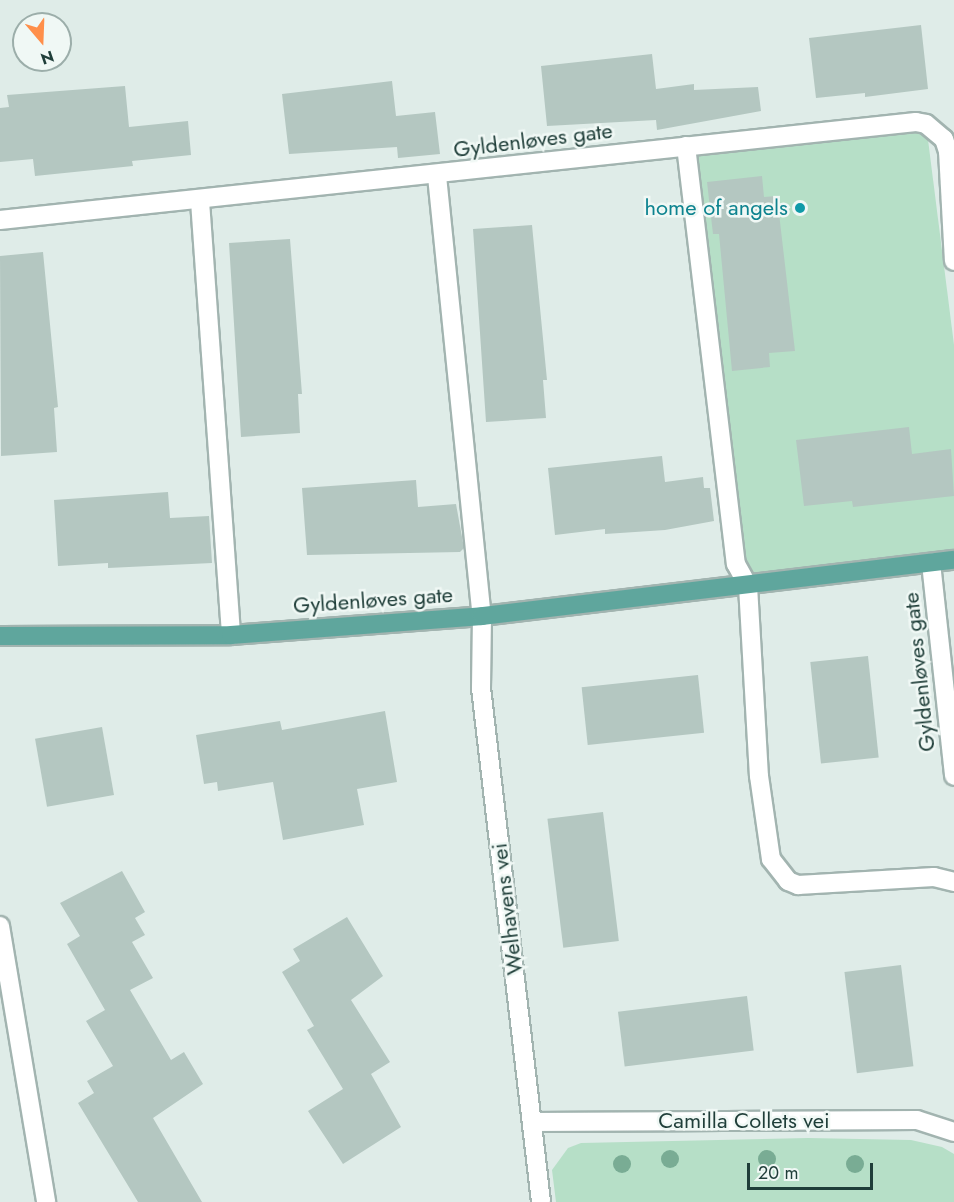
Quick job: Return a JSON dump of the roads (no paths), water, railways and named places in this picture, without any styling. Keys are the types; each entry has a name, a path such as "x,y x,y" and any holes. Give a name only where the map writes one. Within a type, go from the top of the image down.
{"main road":[{"name":"Gyldenløves gate","path":"0,636 231,635 482,616 954,560"}],"street":[{"name":"Gyldenløves gate","path":"0,220 437,176 883,124 926,124 944,139 948,151 954,261"},
{"path":"686,146 736,564 748,585 759,776 771,859 788,881 798,885 934,877 954,882"},
{"name":"Welhavens vei","path":"437,176 482,616 481,688 541,1202"},
{"path":"200,201 231,635"},
{"name":"Gyldenløves gate","path":"931,563 954,776"},
{"path":"0,926 46,1202"},
{"name":"Camilla Collets vei","path":"532,1122 917,1120 954,1131"}],"place":[{"name":"home of angels","path":"800,208"}]}
